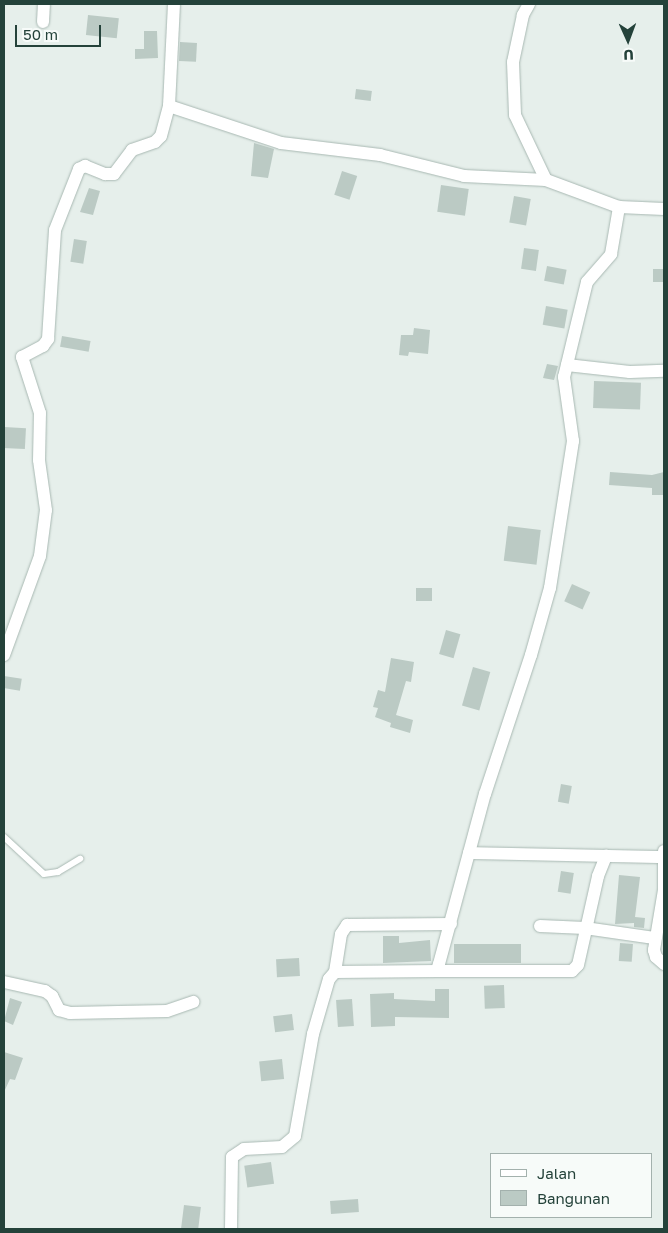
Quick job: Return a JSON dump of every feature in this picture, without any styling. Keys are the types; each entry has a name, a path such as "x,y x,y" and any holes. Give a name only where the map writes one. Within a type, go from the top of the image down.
{"street":[{"path":"43,22 44,4"},
{"path":"4,656 27,599 45,534 46,510 39,460 40,413 21,360 24,355 43,346 48,339 56,226 79,169 86,166 105,174 114,174 132,150 155,142 161,136 169,106 174,4"},
{"path":"529,4 523,16 513,62 515,115 546,180"},
{"path":"169,106 280,143 380,155 455,175 546,180 618,206 664,209"},
{"path":"436,971 451,924 485,794 531,656 557,555 573,441 564,391 566,365 587,282 611,254 618,206"},
{"path":"566,365 630,372 664,371"},
{"path":"470,853 606,856 664,854 664,890 654,938 656,957 664,964"},
{"path":"335,972 572,972 578,965 585,928 606,856"},
{"path":"231,1229 232,1158 244,1149 282,1147 295,1136 315,1026 326,987 335,972 341,934 347,925 451,924"},
{"path":"540,926 585,928 654,938"},
{"path":"4,982 45,991 52,996 59,1010 70,1013 167,1011 193,1002"}],"lane":[{"path":"4,837 44,874 58,872 80,859"}],"building":[{"path":"88,15 119,18 117,38 86,35"},
{"path":"144,31 157,31 158,58 135,59 135,49 144,49"},
{"path":"180,42 197,43 196,62 179,61"},
{"path":"356,89 372,91 371,101 355,99"},
{"path":"254,143 274,149 268,178 251,176"},
{"path":"342,171 357,176 349,200 334,195"},
{"path":"441,185 469,189 465,216 437,212"},
{"path":"89,188 100,191 93,215 80,212"},
{"path":"514,196 531,199 526,226 509,223"},
{"path":"74,239 87,241 83,264 70,262"},
{"path":"524,248 539,250 536,271 521,269"},
{"path":"547,266 567,270 564,285 544,281"},
{"path":"653,269 664,269 664,282 653,282"},
{"path":"546,306 568,310 564,329 543,325"},
{"path":"414,328 430,330 428,354 409,352 408,356 399,355 401,335 413,335"},
{"path":"62,336 91,341 89,352 60,347"},
{"path":"547,364 558,366 554,380 543,378"},
{"path":"594,381 641,383 640,410 593,408"},
{"path":"4,427 26,428 25,449 4,448"},
{"path":"610,472 652,475 664,472 664,495 652,495 652,488 609,485"},
{"path":"508,526 541,530 536,565 504,561"},
{"path":"572,584 590,592 583,609 564,601"},
{"path":"416,588 432,588 432,601 416,601"},
{"path":"446,630 460,634 454,658 439,654"},
{"path":"391,658 414,662 411,682 406,681 396,715 413,720 410,733 390,727 391,723 375,717 378,708 373,707 378,690 385,692"},
{"path":"473,667 490,672 479,710 462,705"},
{"path":"4,676 22,679 20,691 4,688"},
{"path":"561,784 572,786 569,804 558,802"},
{"path":"561,871 574,873 571,894 558,892"},
{"path":"619,875 640,877 635,917 645,918 644,928 634,927 634,923 615,924"},
{"path":"383,936 399,936 399,943 430,940 431,961 383,963"},
{"path":"620,943 633,944 632,962 619,961"},
{"path":"454,944 521,944 521,963 454,963"},
{"path":"299,958 300,976 277,977 276,959"},
{"path":"504,985 505,1008 485,1009 484,986"},
{"path":"435,989 449,989 449,1018 395,1017 395,1026 371,1027 370,994 394,993 394,999 435,1001"},
{"path":"10,998 22,1002 13,1025 4,1021"},
{"path":"352,999 354,1026 338,1027 336,1000"},
{"path":"292,1014 294,1030 275,1032 273,1016"},
{"path":"4,1052 23,1058 15,1080 10,1079 4,1092"},
{"path":"282,1059 284,1079 261,1081 259,1061"},
{"path":"271,1162 274,1184 247,1188 244,1166"},
{"path":"358,1199 359,1212 331,1214 330,1201"},
{"path":"184,1205 201,1207 198,1229 181,1229"}]}
